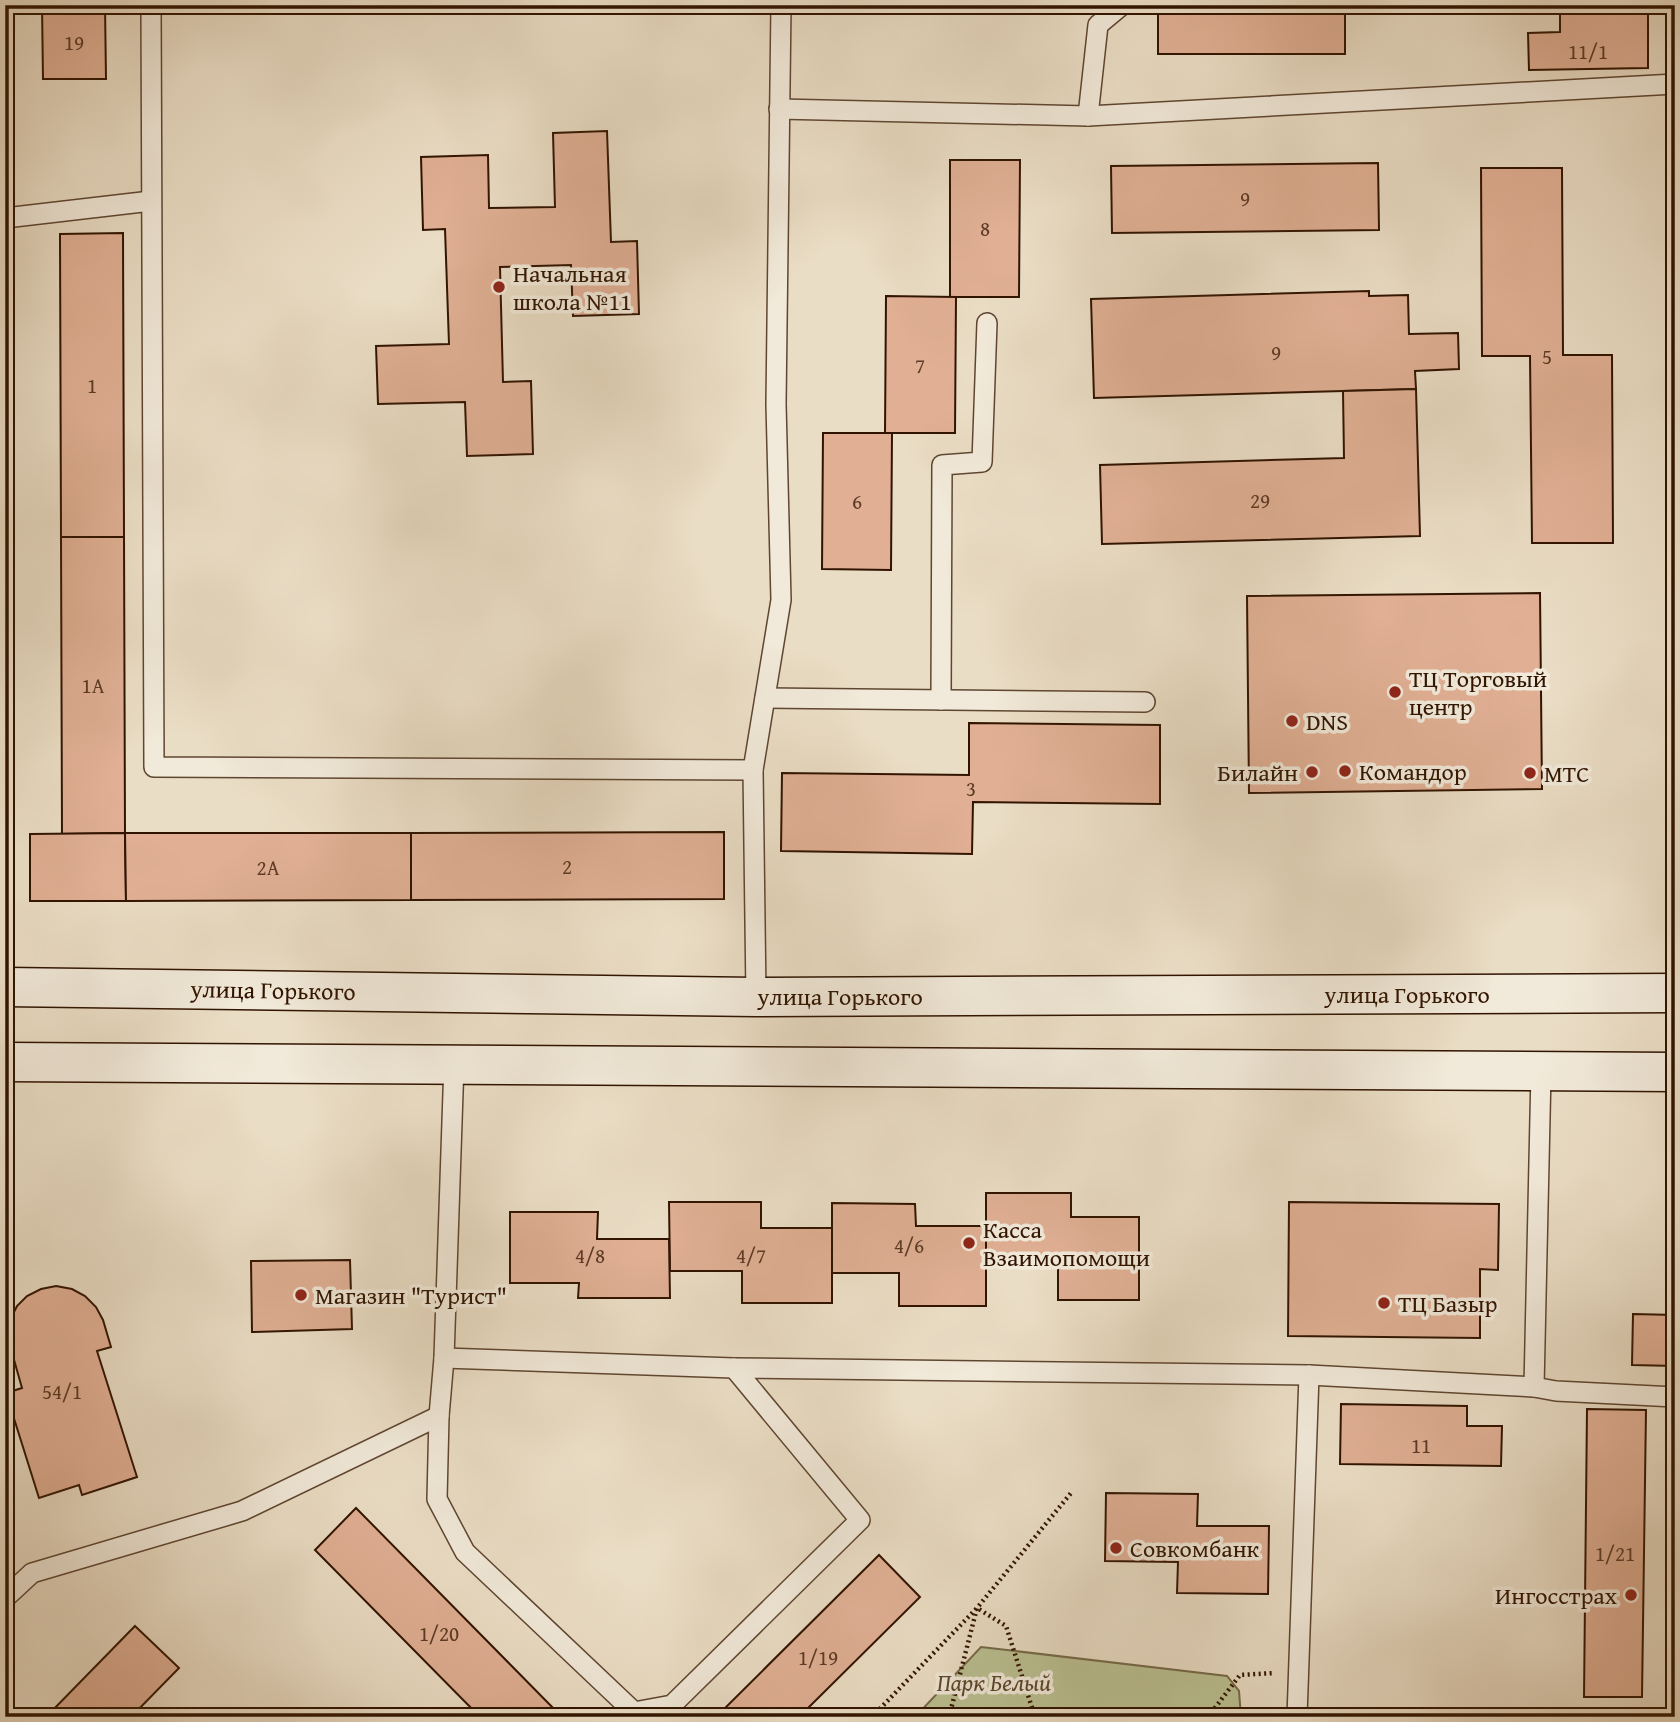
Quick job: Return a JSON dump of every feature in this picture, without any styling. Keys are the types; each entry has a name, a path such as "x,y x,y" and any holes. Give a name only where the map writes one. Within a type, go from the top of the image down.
{"main road":[{"name":"улица Горького","path":"5,987 755,997 1675,993"},
{"path":"5,1062 1675,1072"}],"lane":[{"path":"151,5 154,767 753,770"},
{"path":"755,997 753,770 780,600 776,404 781,5"},
{"path":"1088,116 1098,25 1122,5"},
{"path":"779,109 1088,116 1675,84"},
{"path":"5,218 151,201"},
{"path":"941,700 942,465 982,462 987,323"},
{"path":"765,698 1145,702"},
{"path":"454,1063 437,1499 465,1552 634,1712 671,1705 860,1520 734,1368"},
{"path":"1534,1387 1541,1072"},
{"path":"444,1358 734,1368 1309,1375 1675,1397"},
{"path":"1297,1717 1309,1375"},
{"path":"5,1598 32,1573 242,1511 439,1416"}],"path":[{"path":"872,1717 977,1608 1071,1493"},
{"path":"949,1717 977,1608"},
{"path":"977,1608 1006,1626 1035,1717"},
{"path":"1208,1717 1240,1675 1298,1671"}],"green space":[{"name":"Парк Белый","path":"981,1647 1227,1676 1239,1691 1241,1717 915,1717"}],"building":[{"path":"42,5 105,5 106,79 43,79"},
{"path":"1158,5 1345,5 1345,54 1158,54"},
{"path":"1560,5 1648,5 1648,68 1529,70 1528,33 1560,32"},
{"path":"607,131 611,242 637,241 639,314 573,316 571,265 500,267 503,382 531,381 533,454 467,456 465,402 378,404 376,346 449,344 445,229 423,230 421,157 488,155 489,208 555,207 553,133"},
{"path":"950,160 1020,160 1019,297 950,297"},
{"path":"1378,163 1379,230 1112,233 1111,166"},
{"path":"1481,168 1562,168 1563,355 1612,355 1613,543 1532,543 1530,356 1482,356"},
{"path":"123,233 124,537 61,537 60,234"},
{"path":"1369,291 1369,296 1408,295 1409,334 1458,333 1459,369 1415,371 1416,389 1094,398 1091,299"},
{"path":"886,296 956,297 955,433 885,433"},
{"path":"1416,389 1420,536 1102,544 1100,465 1344,458 1343,391"},
{"path":"823,433 892,433 891,570 822,569"},
{"path":"61,537 124,537 125,833 62,834"},
{"name":"ТЦ Торговый центр","path":"1540,593 1542,789 1249,793 1247,596"},
{"path":"969,723 1160,725 1160,804 973,802 972,854 781,851 782,773 969,775"},
{"path":"724,832 724,899 411,900 411,833"},
{"path":"125,833 126,901 30,901 30,834"},
{"path":"125,833 411,833 411,900 126,901"},
{"path":"986,1193 1071,1193 1071,1217 1139,1217 1139,1300 1058,1300 1058,1261 986,1261"},
{"path":"669,1202 761,1202 761,1228 832,1228 832,1303 742,1303 742,1271 670,1271"},
{"name":"ТЦ Базыр","path":"1289,1202 1499,1204 1498,1270 1480,1269 1480,1338 1288,1336"},
{"path":"832,1203 915,1204 916,1226 986,1226 986,1306 899,1306 899,1273 832,1273"},
{"path":"510,1212 598,1212 597,1239 669,1239 670,1298 578,1298 579,1283 510,1283"},
{"name":"Магазин \"Турист\"","path":"350,1260 352,1329 252,1332 251,1261"},
{"path":"56,1286 72,1289 85,1296 96,1307 103,1320 111,1347 97,1351 137,1477 82,1495 79,1485 39,1498 6,1393 22,1388 7,1335 17,1306 27,1296"},
{"path":"1633,1314 1675,1315 1675,1366 1632,1365"},
{"path":"1341,1404 1467,1406 1467,1426 1502,1426 1501,1466 1340,1464"},
{"path":"1587,1409 1646,1410 1642,1697 1584,1697"},
{"path":"1106,1493 1198,1494 1197,1526 1269,1526 1268,1594 1177,1593 1178,1562 1105,1561"},
{"path":"356,1508 562,1717 480,1717 315,1550"},
{"path":"879,1555 920,1597 799,1717 716,1717"},
{"path":"135,1626 179,1668 131,1717 46,1717"}],"place":[{"name":"Начальная школа №11","path":"499,287"},
{"name":"ТЦ Торговый центр","path":"1395,692"},
{"name":"DNS","path":"1292,721"},
{"name":"Командор","path":"1345,771"},
{"name":"Билайн","path":"1312,772"},
{"name":"МТС","path":"1530,773"},
{"name":"Касса Взаимопомощи","path":"969,1243"},
{"name":"Магазин \"Турист\"","path":"301,1295"},
{"name":"ТЦ Базыр","path":"1384,1303"},
{"name":"Совкомбанк","path":"1116,1548"},
{"name":"Ингосстрах","path":"1631,1595"}]}
